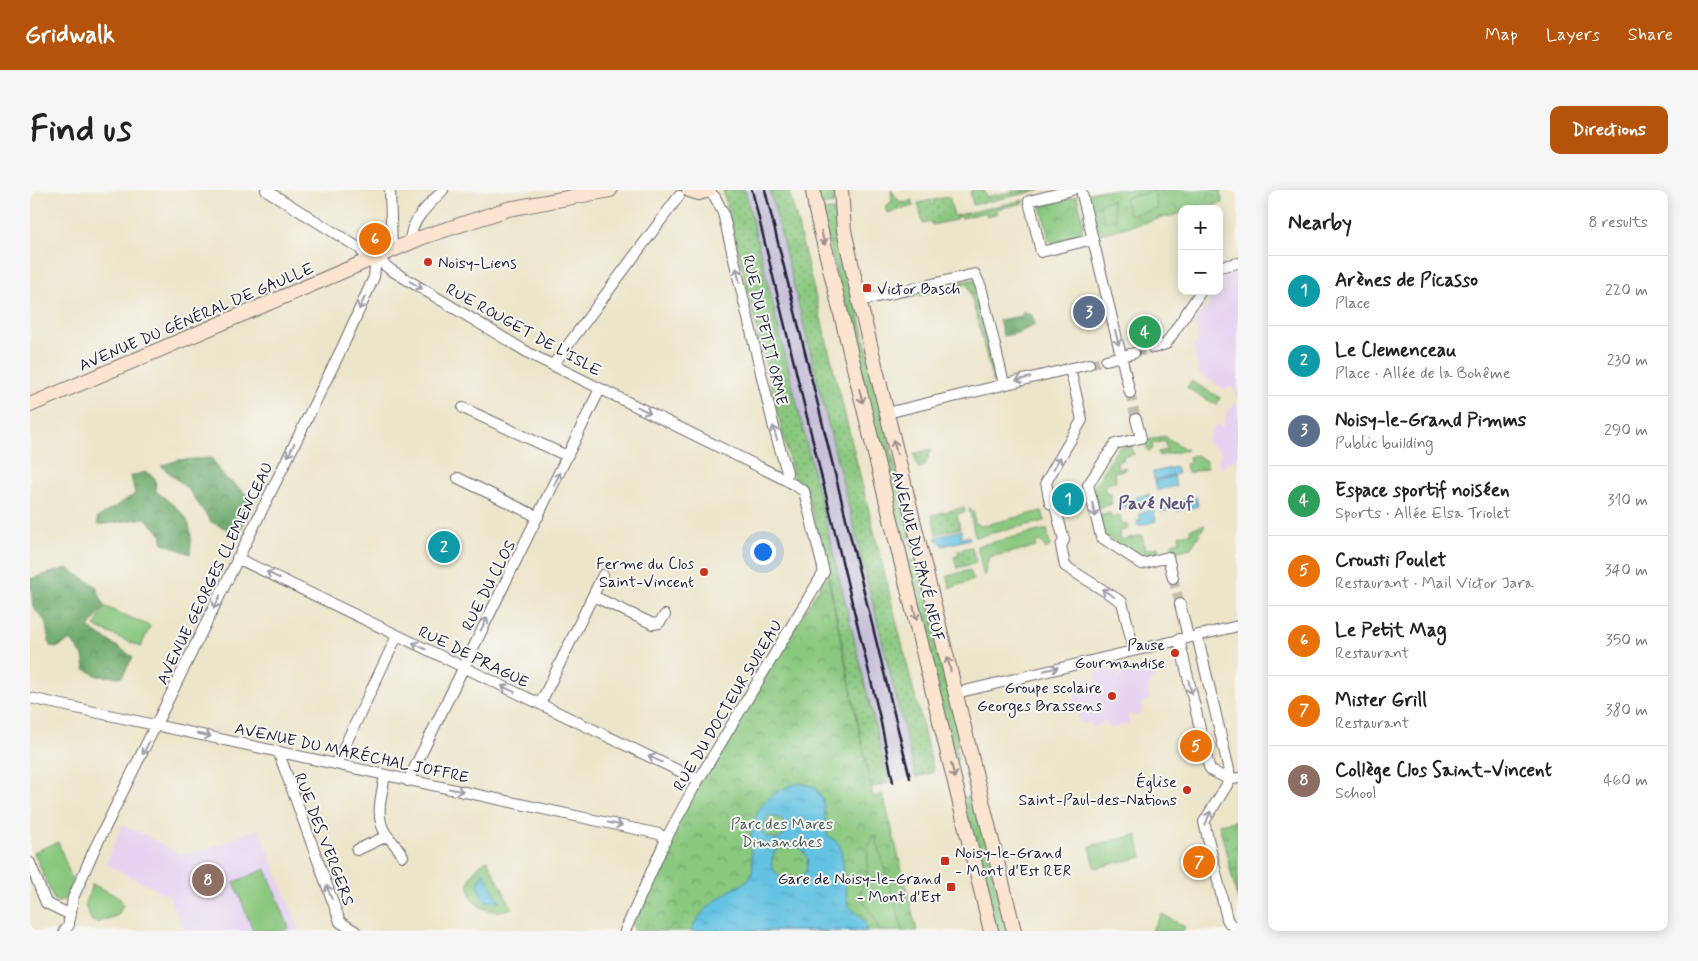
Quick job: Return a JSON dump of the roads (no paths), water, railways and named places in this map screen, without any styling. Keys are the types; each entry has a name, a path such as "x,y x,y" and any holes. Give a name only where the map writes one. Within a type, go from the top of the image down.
{"main road":[{"name":"AVENUE DU GÉNÉRAL DE GAULLE","path":"30,405 410,243 508,209 610,190"},
{"path":"684,193 698,193 709,190"},
{"name":"AVENUE DU PAVÉ NEUF","path":"813,190 816,211 991,931"},
{"name":"AVENUE DU PAVÉ NEUF","path":"841,190 844,230 860,301 1014,931"}],"street":[{"name":"RUE ROUGET DE L'ISLE","path":"266,190 359,248 366,256 376,258 399,275 553,365 786,480 804,491"},
{"path":"390,190 392,250"},
{"path":"410,243 410,230 415,221 443,190"},
{"name":"RUE DU PETIT ORME","path":"709,190 715,197 723,214 775,432 787,472 786,480"},
{"path":"1072,190 1029,201 1041,252 1093,240"},
{"path":"1081,190 1130,393"},
{"path":"553,365 684,193"},
{"name":"AVENUE GEORGES CLEMENCEAU","path":"70,920 73,900 84,873 237,558 342,348 374,277 376,258"},
{"path":"1223,267 1238,263"},
{"path":"860,301 975,274 981,288 1004,384"},
{"path":"1153,348 1166,344 1198,295"},
{"path":"1106,360 1134,353"},
{"path":"887,413 1089,364"},
{"path":"1070,368 1082,420 1046,482 1050,503 1055,506 1064,540 1060,546 1065,566 1122,602 1134,650"},
{"name":"RUE DU CLOS","path":"408,780 600,389"},
{"path":"463,408 567,456"},
{"path":"1136,419 1141,438 1115,444 1088,485 1101,537 1142,564 1168,557 1174,578"},
{"path":"458,478 538,517"},
{"name":"RUE DU DOCTEUR SUREAU","path":"624,931 666,839 698,780 824,572 804,491"},
{"name":"RUE DE PRAGUE","path":"237,558 698,780"},
{"path":"540,704 603,575"},
{"path":"593,596 653,624 659,623 665,614"},
{"path":"1180,604 1188,637 1229,770 1234,779"},
{"path":"956,693 1238,626"},
{"path":"336,764 398,636"},
{"path":"1188,637 1209,767 1212,771 1234,779"},
{"name":"AVENUE DU MARÉCHAL JOFFRE","path":"30,698 659,834 666,839"},
{"name":"RUE DES VERGERS","path":"278,751 340,922 355,931"},
{"path":"385,775 379,817 387,836 396,843 403,856"},
{"path":"1234,779 1206,818 1205,827 1227,919 1230,924 1238,929"},
{"path":"357,850 387,836"},
{"path":"30,863 46,902 64,909 69,914 70,920 63,931"},
{"name":"AVENUE GEORGES CLEMENCEAU","path":"64,909 73,900"},
{"path":"63,931 64,909"}],"water":[{"path":"1176,467 1178,474 1154,480 1153,472"},
{"path":"1174,476 1176,486 1157,491 1155,481"},
{"path":"1149,494 1151,500 1121,508 1120,502"},
{"path":"1196,497 1198,506 1177,511 1176,508 1161,512 1160,505"},
{"path":"1153,508 1156,521 1138,526 1137,521 1141,520 1139,514"},
{"path":"961,530 962,538 969,536 970,539 943,546 939,540 936,541 936,537"},
{"path":"800,783 815,787 823,800 827,835 838,843 841,849 848,905 865,921 866,931 691,931 698,919 708,908 725,894 746,881 752,874 751,838 756,816 761,806 768,799 787,787","holes":["771,816 782,819 786,830 785,834 778,840 766,837 762,831 766,819","787,845 801,848 808,858 806,872 794,880 777,874 772,866 776,850"]},
{"path":"483,872 500,902 487,901 481,895 478,885"}],"tunnel":[{"path":"1134,353 1153,348"},
{"path":"1089,364 1106,360"},
{"path":"1130,393 1136,419"},
{"path":"1173,578 1180,604"}],"railway":[{"path":"752,190 880,718 893,782"},
{"path":"765,190 910,778"}],"place":[{"name":"Le Petit Mag","path":"375,239"},
{"name":"Noisy-Liens","path":"428,262"},
{"name":"Victor Basch","path":"867,288"},
{"name":"Noisy-le-Grand Pimms","path":"1089,312"},
{"name":"Espace sportif noiséen","path":"1145,332"},
{"name":"Arènes de Picasso","path":"1068,499"},
{"name":"Le Clemenceau","path":"444,547"},
{"name":"Ferme du Clos Saint-Vincent","path":"704,572"},
{"name":"Pause Gourmandise","path":"1175,653"},
{"name":"Groupe scolaire Georges Brassens","path":"1112,696"},
{"name":"Crousti Poulet","path":"1196,746"},
{"name":"Église Saint-Paul-des-Nations","path":"1187,790"},
{"name":"Noisy-le-Grand - Mont d'Est RER","path":"945,861"},
{"name":"Mister Grill","path":"1199,862"},
{"name":"Collège Clos Saint-Vincent","path":"208,880"},
{"name":"Gare de Noisy-le-Grand - Mont d'Est","path":"951,887"}],"district":[{"name":"Pavé Neuf","path":"1156,503"}],"park label":[{"name":"Parc des Mares Dimanches","path":"782,832"}]}
